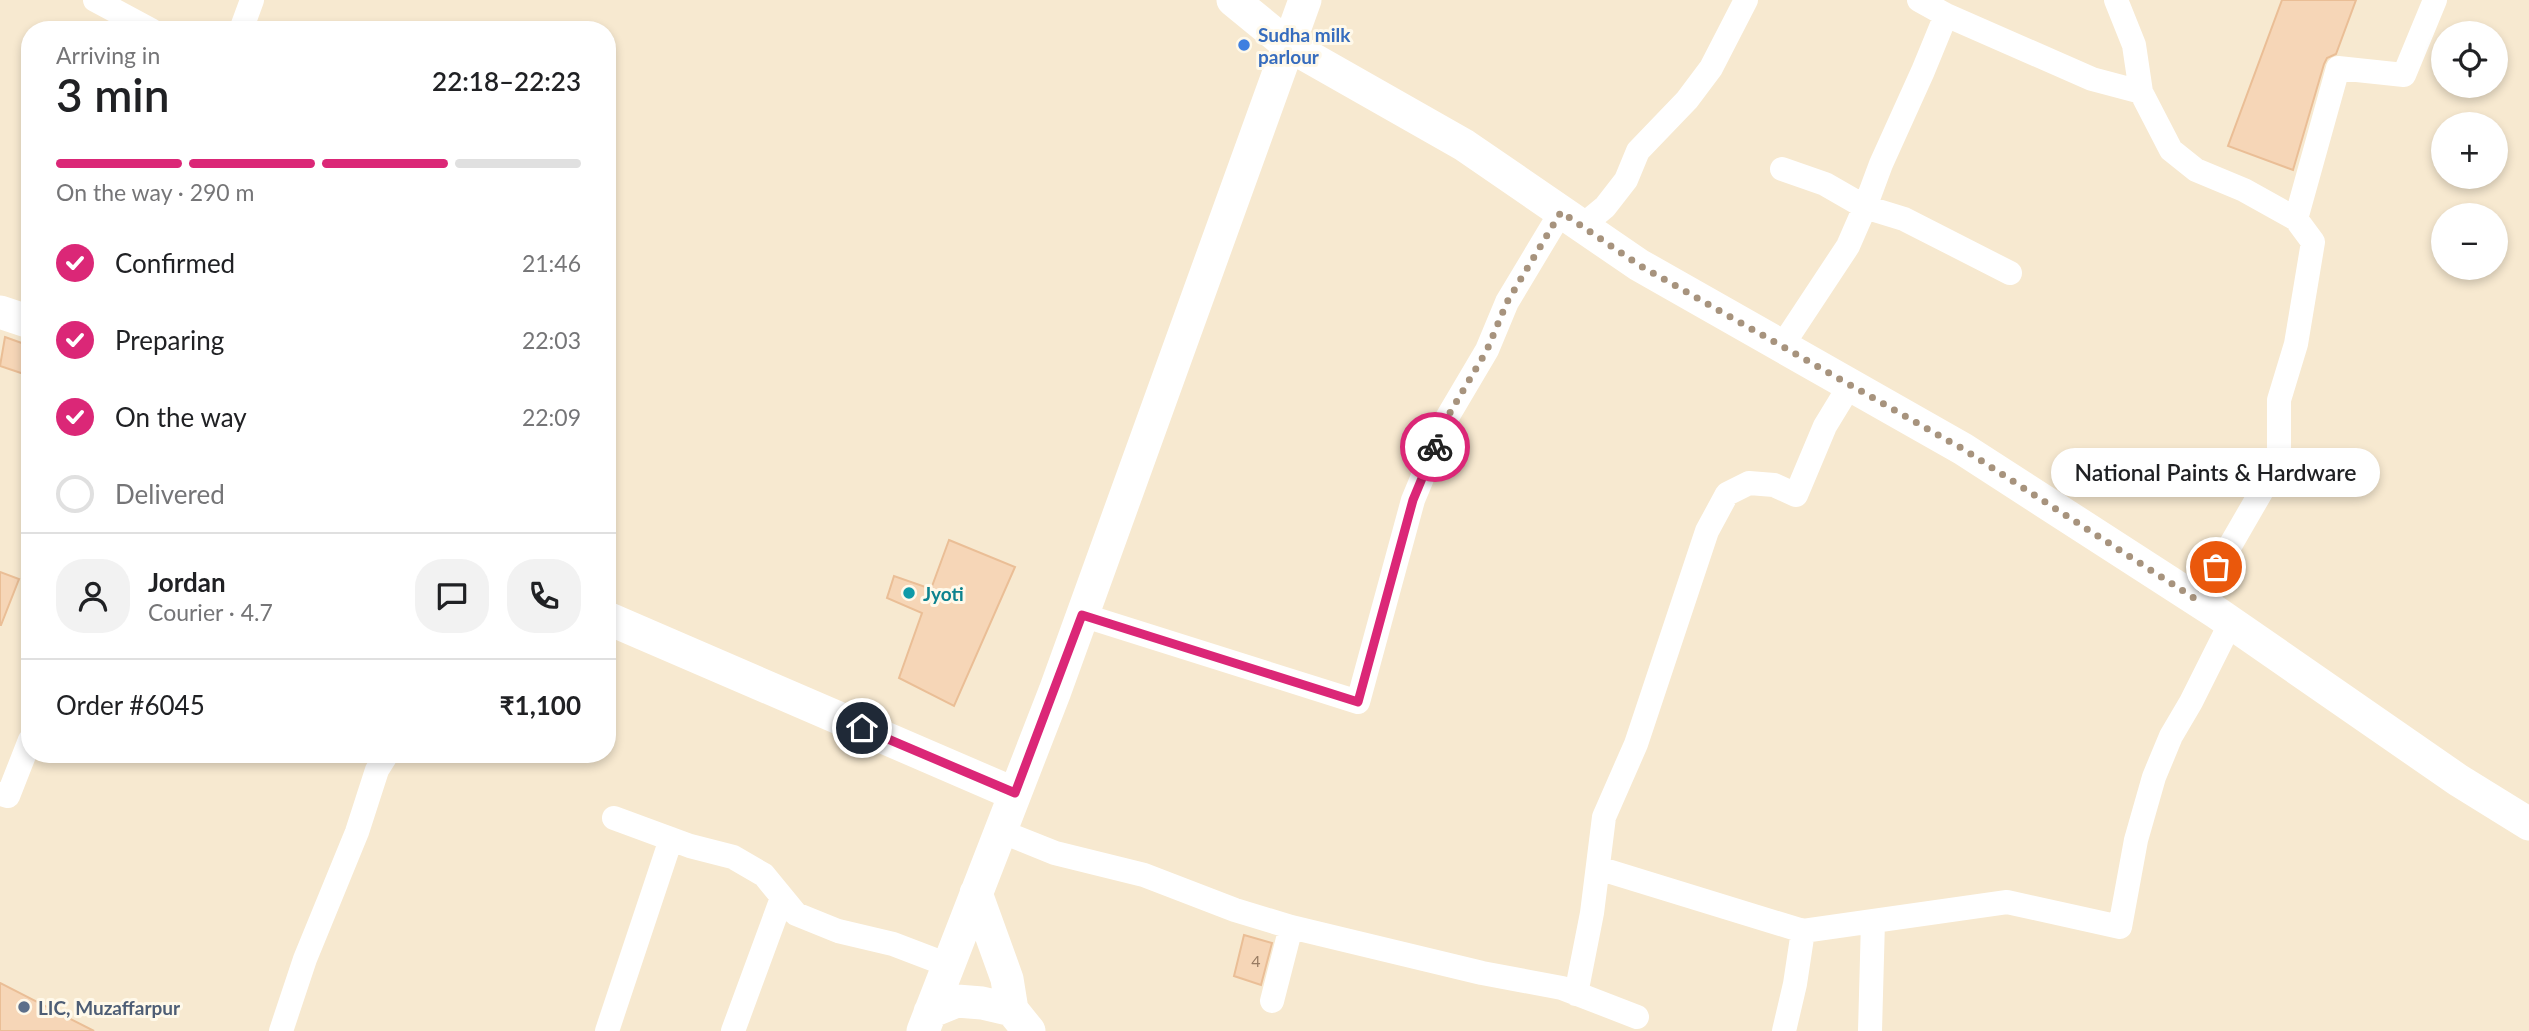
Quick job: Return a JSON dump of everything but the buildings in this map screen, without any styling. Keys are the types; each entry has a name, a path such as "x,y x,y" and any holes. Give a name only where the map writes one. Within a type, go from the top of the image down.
{"main road":[{"path":"1233,0 1289,45 1464,145 1639,265 1963,449 2231,622 2458,780 2529,824"},
{"path":"926,1021 1082,615 1305,0"},
{"path":"0,312 21,319"},
{"path":"616,622 1015,793"},
{"path":"976,893 1021,1021"},
{"path":"926,1021 957,1001 982,1003 1021,1021"}],"street":[{"path":"95,0 137,21"},
{"path":"244,21 252,0"},
{"path":"1082,615 1358,702 1413,500 1448,416 1487,350 1507,302 1572,219 1605,207 1626,180 1638,151 1687,100 1711,68 1746,0"},
{"path":"1919,0 1946,15 2092,79 2141,92"},
{"path":"2116,0 2134,45 2141,92 2171,150 2196,170 2244,190 2296,219 2313,243 2296,344 2279,400 2279,461 2227,551 2194,598"},
{"path":"2296,219 2337,68 2404,75 2435,0"},
{"path":"1782,346 1848,246 1946,15"},
{"path":"1783,169 1825,184 1865,207 1904,219 2010,273"},
{"path":"1576,994 1592,914 1604,817 1636,744 1707,531 1727,494 1749,483 1774,485 1796,495 1825,426 1850,385"},
{"path":"1598,867 1803,931 2007,902 2120,928 2136,840 2154,777 2171,736 2231,622"},
{"path":"0,794 8,796 21,763"},
{"path":"281,1031 305,959 357,832 381,763"},
{"path":"614,818 671,839 733,857 764,875 796,914 838,931 893,944 948,965"},
{"path":"1000,831 1055,853 1144,875 1235,910 1291,927 1458,967 1562,988 1637,1017"},
{"path":"607,1031 671,839"},
{"path":"733,1031 782,898"},
{"path":"1870,1031 1873,921"},
{"path":"1272,1001 1291,927"},
{"path":"1784,1031 1803,931"}],"shaded area":[{"path":"0,0 2529,0 2529,1031 0,1031"}],"way so far":[{"path":"1435,447 1448,416 1487,350 1507,302 1561,212 1639,265 1963,449 2194,598 2216,567"}],"place":[{"name":"Sudha milk parlour","path":"1244,45"},
{"name":"National Paints & Hardware","path":"2216,567"},
{"name":"Jyoti","path":"909,593"},
{"name":"LIC, Muzaffarpur","path":"24,1007"}],"route":[{"path":"862,728 1015,793 1082,615 1358,702 1413,500 1435,447"}]}
